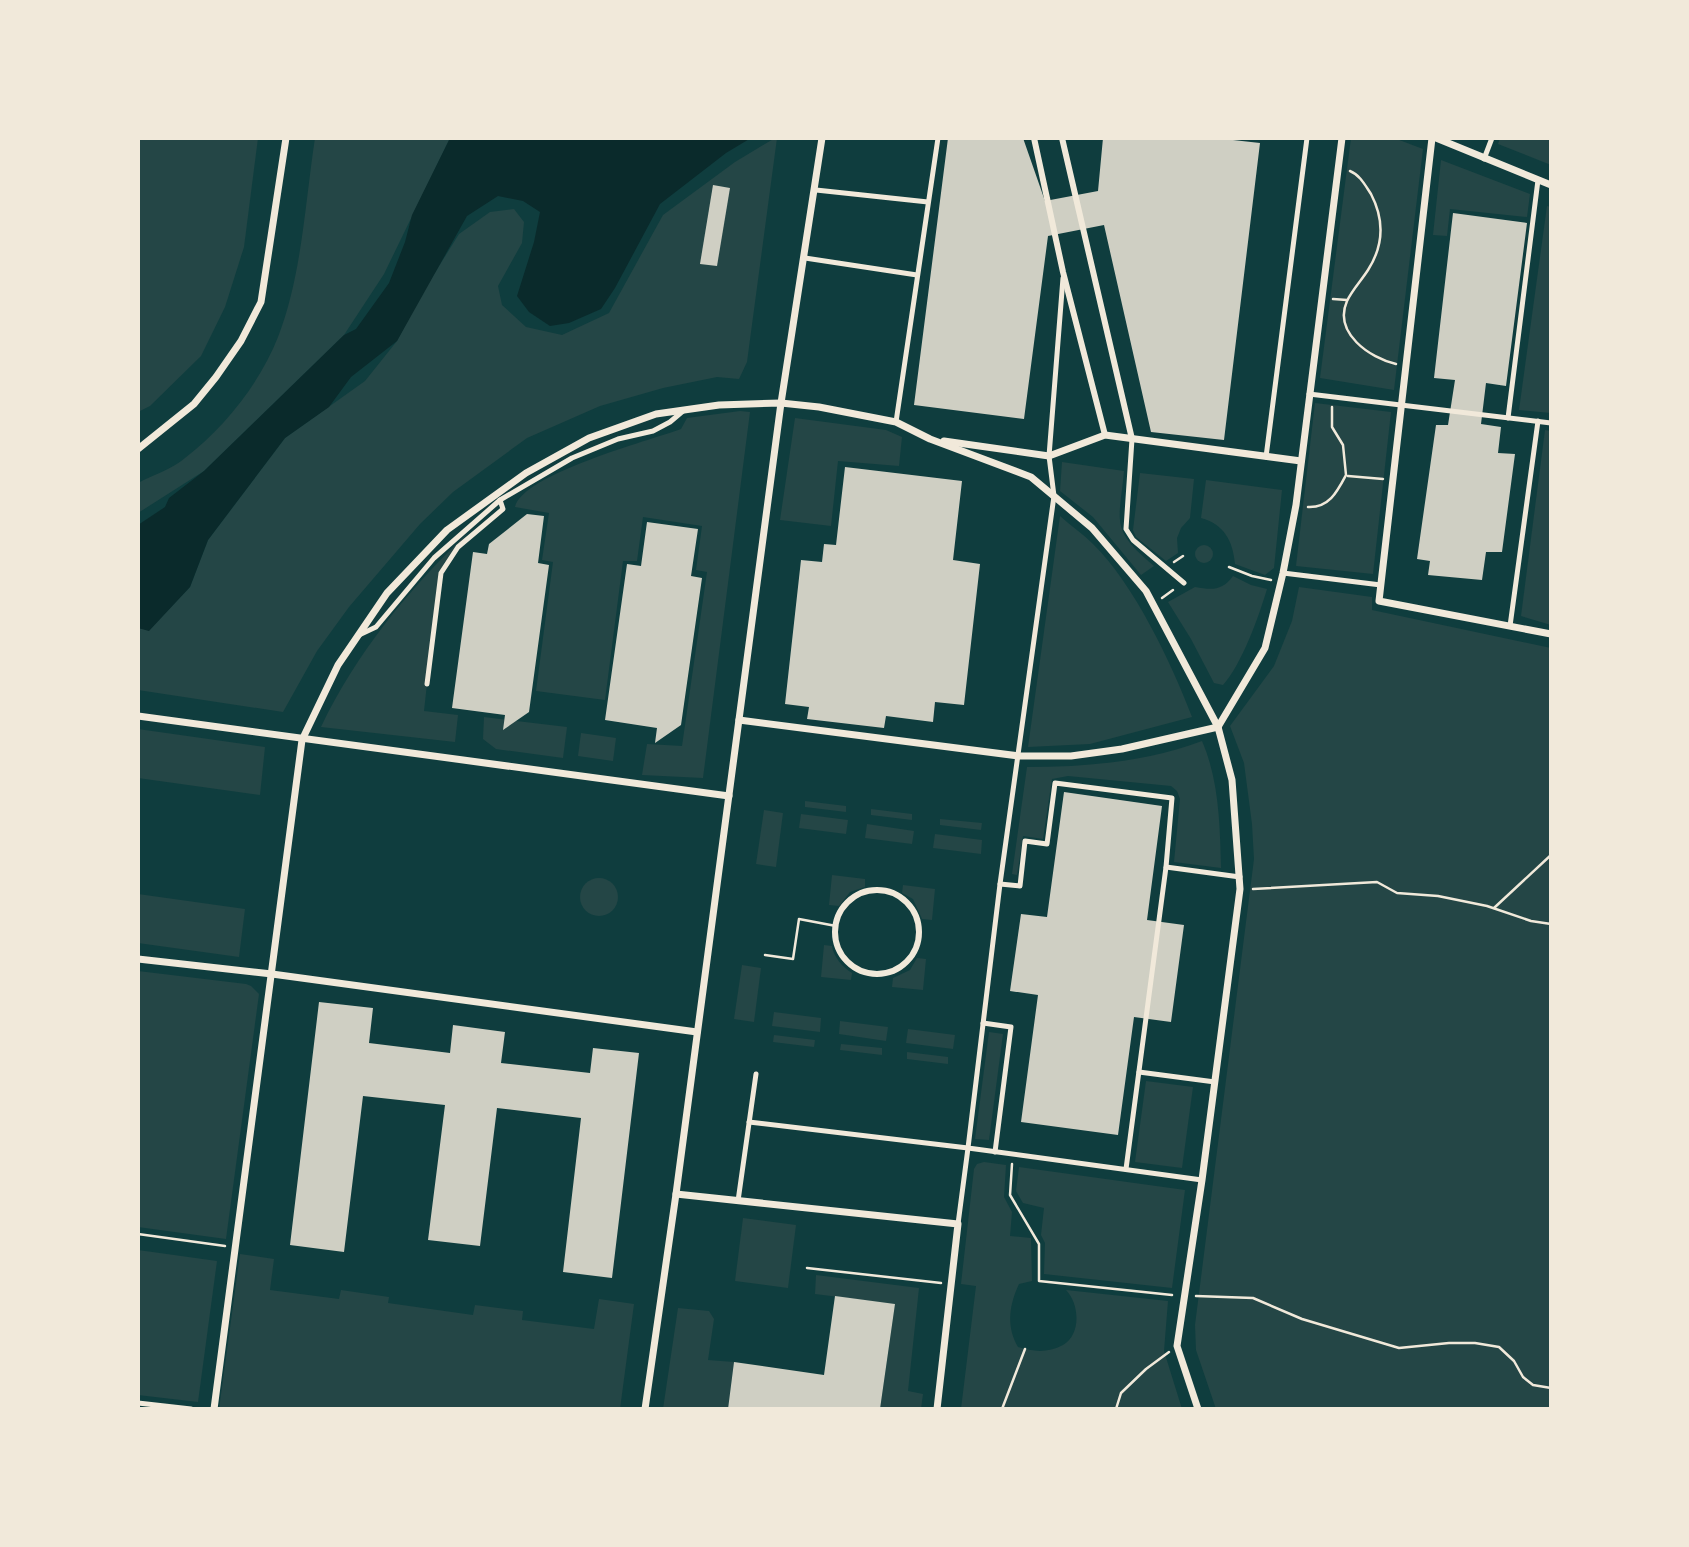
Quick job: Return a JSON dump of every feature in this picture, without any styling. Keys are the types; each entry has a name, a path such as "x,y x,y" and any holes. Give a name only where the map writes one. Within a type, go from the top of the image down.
{"street":[{"path":"138,449 194,404 241,341 261,302 286,138"},
{"path":"645,1409 781,403 822,138"},
{"path":"1034,138 1063,272 1105,435"},
{"path":"1062,138 1132,439"},
{"path":"739,720 1019,757 1071,756 1122,749 1218,727 1265,648 1283,577 1296,505 1342,138"},
{"path":"1551,185 1434,138 1379,601 1551,634"},
{"path":"214,1409 302,740 338,665 387,593 447,530 526,473 589,438 656,414 719,405 781,403 819,407 896,422 930,439 1031,477 1092,528 1146,591 1218,727 1232,780 1240,889 1177,1346 1198,1409"},
{"path":"930,439 1049,456 1105,435 1301,461"},
{"path":"138,716 729,796"},
{"path":"870,890 884,890 907,902 915,913 919,925 919,939 915,951 897,970 871,974 858,971 848,963 840,952 836,926 847,903 870,890"},
{"path":"138,959 272,974 697,1032"},
{"path":"676,1194 958,1224 937,1409"}],"lane":[{"path":"896,422 938,138"},
{"path":"1266,457 1307,138"},
{"path":"1484,159 1492,138"},
{"path":"1508,418 1538,180"},
{"path":"816,190 928,202"},
{"path":"805,258 917,275"},
{"path":"958,1224 1000,884 1054,496 1049,456 1063,272"},
{"path":"1308,394 1551,423"},
{"path":"359,635 376,627 434,558 500,500 572,458 618,439 653,431 685,410"},
{"path":"1510,626 1538,421"},
{"path":"1132,439 1126,529 1133,540 1184,583"},
{"path":"427,684 442,573 458,547 503,509 500,500"},
{"path":"1283,577 1381,585"},
{"path":"1000,884 1020,886 1025,841 1047,844 1055,783 1172,798 1166,867 1126,1170"},
{"path":"1166,867 1240,877"},
{"path":"983,1023 1011,1027 995,1152"},
{"path":"1139,1072 1215,1082"},
{"path":"738,1200 756,1074"},
{"path":"749,1122 1202,1180"},
{"path":"138,1402 191,1409"}],"path":[{"path":"1337,170 1352,171 1358,175 1375,203 1382,226 1377,251 1370,267 1348,300 1344,320 1357,343 1388,362 1406,367"},
{"path":"1296,505 1319,508 1339,489 1346,475 1343,445 1332,427 1333,396"},
{"path":"1346,475 1393,480"},
{"path":"1229,567 1252,576 1283,577"},
{"path":"1494,908 1551,855"},
{"path":"1240,889 1377,882 1397,893 1438,896 1551,924"},
{"path":"765,955 793,958 799,919 836,926"},
{"path":"1013,1154 1010,1195 1039,1244 1039,1281 1185,1296 1253,1298 1302,1319 1399,1348 1449,1343 1499,1347 1507,1352 1523,1377 1533,1385 1551,1388"},
{"path":"138,1234 235,1247"},
{"path":"807,1268 951,1284"},
{"path":"1116,1409 1121,1393 1146,1369 1177,1346"},
{"path":"1002,1409 1025,1349"}],"shaded area":[{"path":"138,138 258,138 244,247 225,307 201,356 150,406 138,412"},
{"path":"315,138 450,138 384,274 344,335 204,471 138,513 138,483 180,462 213,433 251,388 270,354 278,337 292,289 302,239"},
{"path":"450,138 751,138 726,153 660,204 601,309 569,323 550,326 529,312 517,296 534,242 540,212 523,201 498,196 467,216 397,341 351,377 329,407 285,438 208,540 190,587 149,631 138,628 138,525 165,507 169,498 204,471 344,335 356,329 389,283 412,215"},
{"path":"775,138 747,362 739,379 717,377 663,388 600,406 527,438 453,492 420,524 349,607 317,651 283,712 138,690 138,628 149,630 190,587 208,540 285,438 365,381 397,341 421,295 459,234 490,212 514,209 524,222 522,243 498,286 502,305 526,327 562,335 609,313 663,215 735,162"},
{"path":"1351,138 1394,138 1423,149 1394,390 1320,378"},
{"path":"1500,138 1551,138 1551,165 1498,144"},
{"path":"1441,160 1530,194 1527,217 1450,209 1447,236 1433,235"},
{"path":"1547,206 1551,207 1551,413 1519,410"},
{"path":"1315,403 1391,412 1373,574 1296,566"},
{"path":"750,412 703,778 642,775 647,744 682,746 707,572 696,570 702,526 643,517 637,561 623,561 605,700 536,691 553,562 542,560 549,513 515,507 523,495 562,471 681,429 687,418"},
{"path":"795,418 886,430 902,437 899,466 838,461 831,526 780,520"},
{"path":"1545,430 1551,431 1551,625 1521,616"},
{"path":"1062,462 1124,471 1120,503 1121,525 1130,543 1154,566 1141,575 1093,517 1060,491"},
{"path":"1140,473 1194,479 1190,518 1177,538 1178,553 1166,561 1136,537 1133,530"},
{"path":"1206,480 1282,490 1274,568 1265,575 1235,564 1226,535 1216,524 1201,518"},
{"path":"1060,516 1093,544 1123,580 1163,650 1192,717 1090,744 1028,747"},
{"path":"468,533 444,563 439,574 424,711 458,715 455,742 321,727 367,648 425,576"},
{"path":"1204,545 1212,550 1213,554 1208,562 1204,563 1196,558 1195,554 1200,546"},
{"path":"1233,576 1267,589 1243,653 1223,685 1214,683 1168,602 1195,587 1221,587"},
{"path":"1299,587 1372,597 1372,610 1551,648 1551,1409 1216,1409 1196,1350 1195,1325 1254,859 1244,763 1230,726 1274,666 1292,621"},
{"path":"484,717 567,727 563,758 496,749 483,739"},
{"path":"138,729 265,747 260,795 138,778"},
{"path":"581,733 616,738 613,761 578,756"},
{"path":"1202,741 1215,787 1221,868 1174,862 1180,799 1171,786 1068,776 1052,779 1043,839 1023,836 1017,875 1012,874 1027,767 1116,762 1159,754"},
{"path":"805,801 846,806 846,812 805,807"},
{"path":"871,809 912,814 912,820 871,815"},
{"path":"764,810 783,813 776,867 756,864"},
{"path":"801,814 848,820 846,834 799,828"},
{"path":"940,819 982,823 981,830 940,825"},
{"path":"867,824 914,831 912,844 865,838"},
{"path":"935,834 982,840 981,854 933,848"},
{"path":"832,875 865,879 865,887 850,892 839,906 829,905"},
{"path":"599,878 612,884 618,897 612,910 599,916 586,910 580,897 586,884"},
{"path":"903,885 935,889 932,920 922,919 913,899 902,893"},
{"path":"138,894 245,909 239,957 138,943"},
{"path":"824,945 832,946 839,961 852,973 851,980 821,977"},
{"path":"917,958 926,959 923,990 892,987 893,978 910,970"},
{"path":"742,965 761,968 754,1022 734,1019"},
{"path":"138,971 246,984 259,994 226,1239 138,1227"},
{"path":"774,1012 821,1018 820,1032 772,1026"},
{"path":"840,1021 888,1027 886,1041 839,1034"},
{"path":"908,1029 955,1035 953,1049 906,1043"},
{"path":"989,1032 1003,1034 989,1140 975,1139"},
{"path":"774,1035 815,1040 814,1047 773,1042"},
{"path":"841,1044 882,1048 882,1055 840,1050"},
{"path":"907,1052 948,1057 948,1064 907,1059"},
{"path":"1146,1081 1193,1087 1182,1168 1135,1162"},
{"path":"984,1162 1006,1165 1004,1197 1012,1212 1010,1236 1031,1238 1032,1281 1019,1284 1011,1308 1010,1324 1018,1347 1035,1351 1046,1350 1057,1348 1069,1340 1076,1326 1076,1310 1066,1290 1168,1301 1164,1351 1182,1409 961,1409 976,1286 961,1284 974,1169 977,1164"},
{"path":"1019,1167 1185,1190 1172,1288 1044,1274 1045,1243 1041,1235 1044,1208 1023,1203 1016,1191"},
{"path":"743,1218 796,1225 788,1288 735,1281"},
{"path":"138,1250 217,1261 198,1402 138,1395"},
{"path":"240,1254 274,1259 270,1290 339,1299 341,1290 389,1297 388,1303 473,1315 475,1305 523,1311 522,1320 594,1329 599,1299 634,1304 620,1409 219,1409"},
{"path":"816,1275 919,1288 908,1391 923,1394 921,1409 880,1409 895,1304 815,1294"},
{"path":"678,1308 709,1311 714,1319 708,1360 734,1362 728,1409 663,1409"}],"building":[{"path":"948,138 1023,138 1045,201 1098,191 1103,138 1215,138 1260,143 1224,440 1151,432 1104,225 1048,236 1024,419 914,405"},
{"path":"713,185 730,188 717,266 700,264"},
{"path":"1453,213 1527,223 1506,386 1486,383 1481,424 1501,427 1498,453 1515,454 1502,552 1486,552 1482,580 1428,575 1430,561 1417,559 1436,425 1448,425 1455,380 1434,378"},
{"path":"845,467 962,481 953,560 980,564 964,705 935,702 933,722 886,716 884,728 807,719 809,707 785,704 801,560 822,562 824,544 836,545"},
{"path":"527,514 544,516 538,563 549,565 529,712 503,730 505,715 452,708 473,552 487,554 489,544"},
{"path":"647,522 698,529 691,576 702,578 681,725 655,743 657,728 605,720 627,564 641,566"},
{"path":"1064,792 1162,806 1147,920 1184,925 1171,1022 1134,1017 1118,1135 1021,1122 1038,995 1010,991 1021,914 1047,917"},
{"path":"319,1002 373,1008 369,1043 450,1053 453,1025 505,1032 501,1063 590,1073 593,1048 639,1053 612,1278 563,1272 581,1118 497,1108 480,1246 428,1240 445,1105 363,1096 344,1252 290,1245"},
{"path":"835,1296 895,1304 880,1409 728,1409 734,1362 824,1375"}]}
